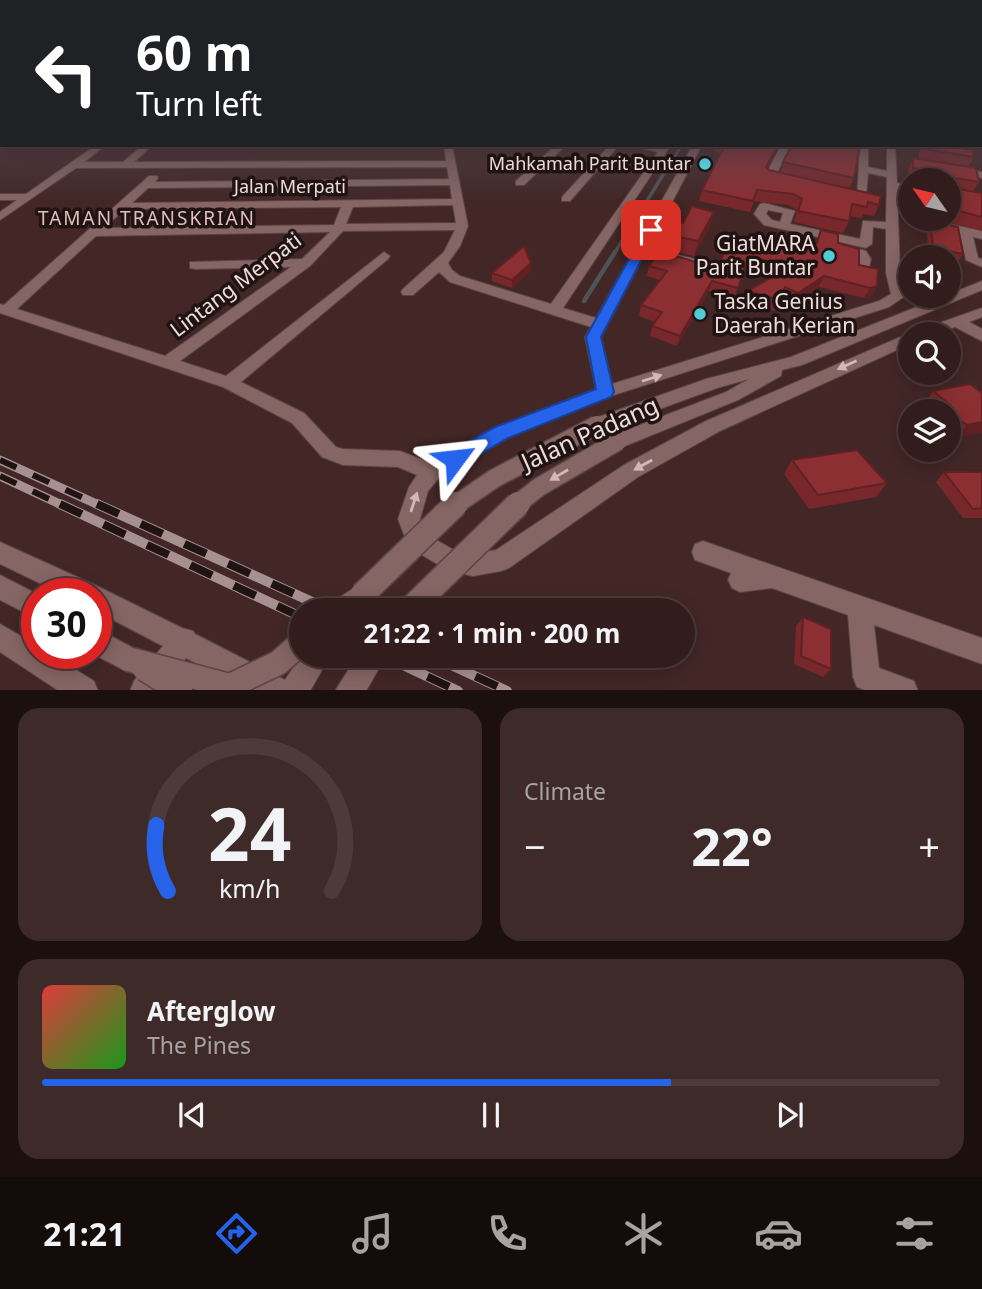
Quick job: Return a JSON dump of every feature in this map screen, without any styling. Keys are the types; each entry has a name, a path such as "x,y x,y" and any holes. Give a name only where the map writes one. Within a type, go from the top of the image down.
{"street":[{"path":"0,217 99,147"},
{"path":"125,165 147,147"},
{"path":"408,292 442,263 460,240 462,226 447,147"},
{"path":"520,183 560,147"},
{"path":"566,199 613,147"},
{"path":"605,392 593,337 697,147"},
{"path":"864,147 863,169 877,200 894,226 894,264 898,296 884,304 605,392 501,433 432,472 419,487 412,504 409,519 414,533 425,545 447,559 473,565 501,560 631,471 713,426 898,343"},
{"path":"877,200 892,180 891,147"},
{"path":"555,309 665,148"},
{"path":"783,148 770,176 797,184"},
{"path":"891,160 904,162"},
{"path":"74,165 451,164"},
{"path":"3,309 168,165"},
{"path":"863,169 898,183"},
{"path":"961,171 982,175"},
{"path":"146,185 454,182"},
{"path":"847,194 877,200"},
{"path":"0,197 28,197"},
{"name":"Jalan Merpati","path":"123,206 458,202"},
{"name":"Lintang Merpati","path":"167,362 306,263 338,230 348,204"},
{"path":"784,226 866,244 867,223 894,226"},
{"path":"94,232 462,226"},
{"path":"961,231 982,235"},
{"path":"966,232 972,262 982,263"},
{"path":"798,239 894,264"},
{"path":"639,250 711,267"},
{"path":"229,383 384,256"},
{"path":"862,273 864,258"},
{"path":"195,264 306,263"},
{"path":"442,263 446,272 455,279 598,324"},
{"name":"Jalan Padang","path":"421,598 497,521 539,487 618,441 732,396 796,361 982,285"},
{"path":"3,309 229,383 298,418 329,452 360,459 400,459 432,472"},
{"path":"956,321 982,312"},
{"path":"956,321 982,337"},
{"name":"Jalan Padang","path":"361,598 448,510 495,478 597,425 712,383 796,361"},
{"path":"703,552 982,651"},
{"path":"0,553 54,578"},
{"path":"740,580 777,577"},
{"path":"0,587 21,598"},
{"path":"112,606 279,689 303,668"},
{"path":"859,606 867,677 901,690"},
{"path":"0,637 82,690"},
{"path":"145,690 184,640"},
{"path":"112,650 178,690"},
{"path":"128,659 230,687 278,663 289,653"},
{"path":"350,690 365,668"}],"building":[{"path":"724,147 777,147 766,167 769,170 881,196 879,205 868,202 867,207 852,204 849,221 798,211 802,199 793,194 757,190 753,201 702,190"},
{"path":"791,147 860,147 854,178 783,162"},
{"path":"954,147 973,150 974,157 924,149"},
{"path":"913,158 976,168 979,182 961,179 961,168 913,168"},
{"path":"961,190 982,193 982,217 961,211"},
{"path":"692,206 714,212 698,241 670,235 677,221 683,223"},
{"path":"821,230 838,234 838,243 859,249 859,265 878,269 877,286 870,288 824,276 798,293 785,287 780,300 748,291 789,267 748,258 738,288 712,281 680,336 652,326 662,312 641,305 667,271 649,266 660,251 718,269 729,238 780,249 786,235 817,243"},
{"path":"932,231 959,231 963,254 961,245 933,245"},
{"path":"524,246 531,263 512,280 492,273"},
{"path":"970,384 982,393 982,422 967,425 961,422 961,399 943,399 933,391"},
{"path":"857,450 887,483 818,495 792,460"},
{"path":"944,472 982,472 982,508 973,509"},
{"path":"803,617 831,629 831,669 801,656"}],"waterway":[{"path":"667,169 681,147"},
{"path":"614,254 668,167"},
{"path":"584,301 615,252"}],"railway":[{"path":"0,460 101,506"},
{"path":"0,476 64,506"},
{"path":"60,504 289,611"},
{"path":"97,504 303,598"},
{"path":"409,668 456,690"},
{"path":"458,668 505,690"}],"place":[{"name":"Mahkamah Parit Buntar","path":"705,164"},
{"name":"GiatMARA Parit Buntar","path":"829,256"},
{"name":"Taska Genius Daerah Kerian","path":"700,314"}],"district":[{"name":"TAMAN TRANSKRIAN","path":"147,218"}],"route":[{"path":"455,459 501,433 605,392 593,337 651,230"}]}
